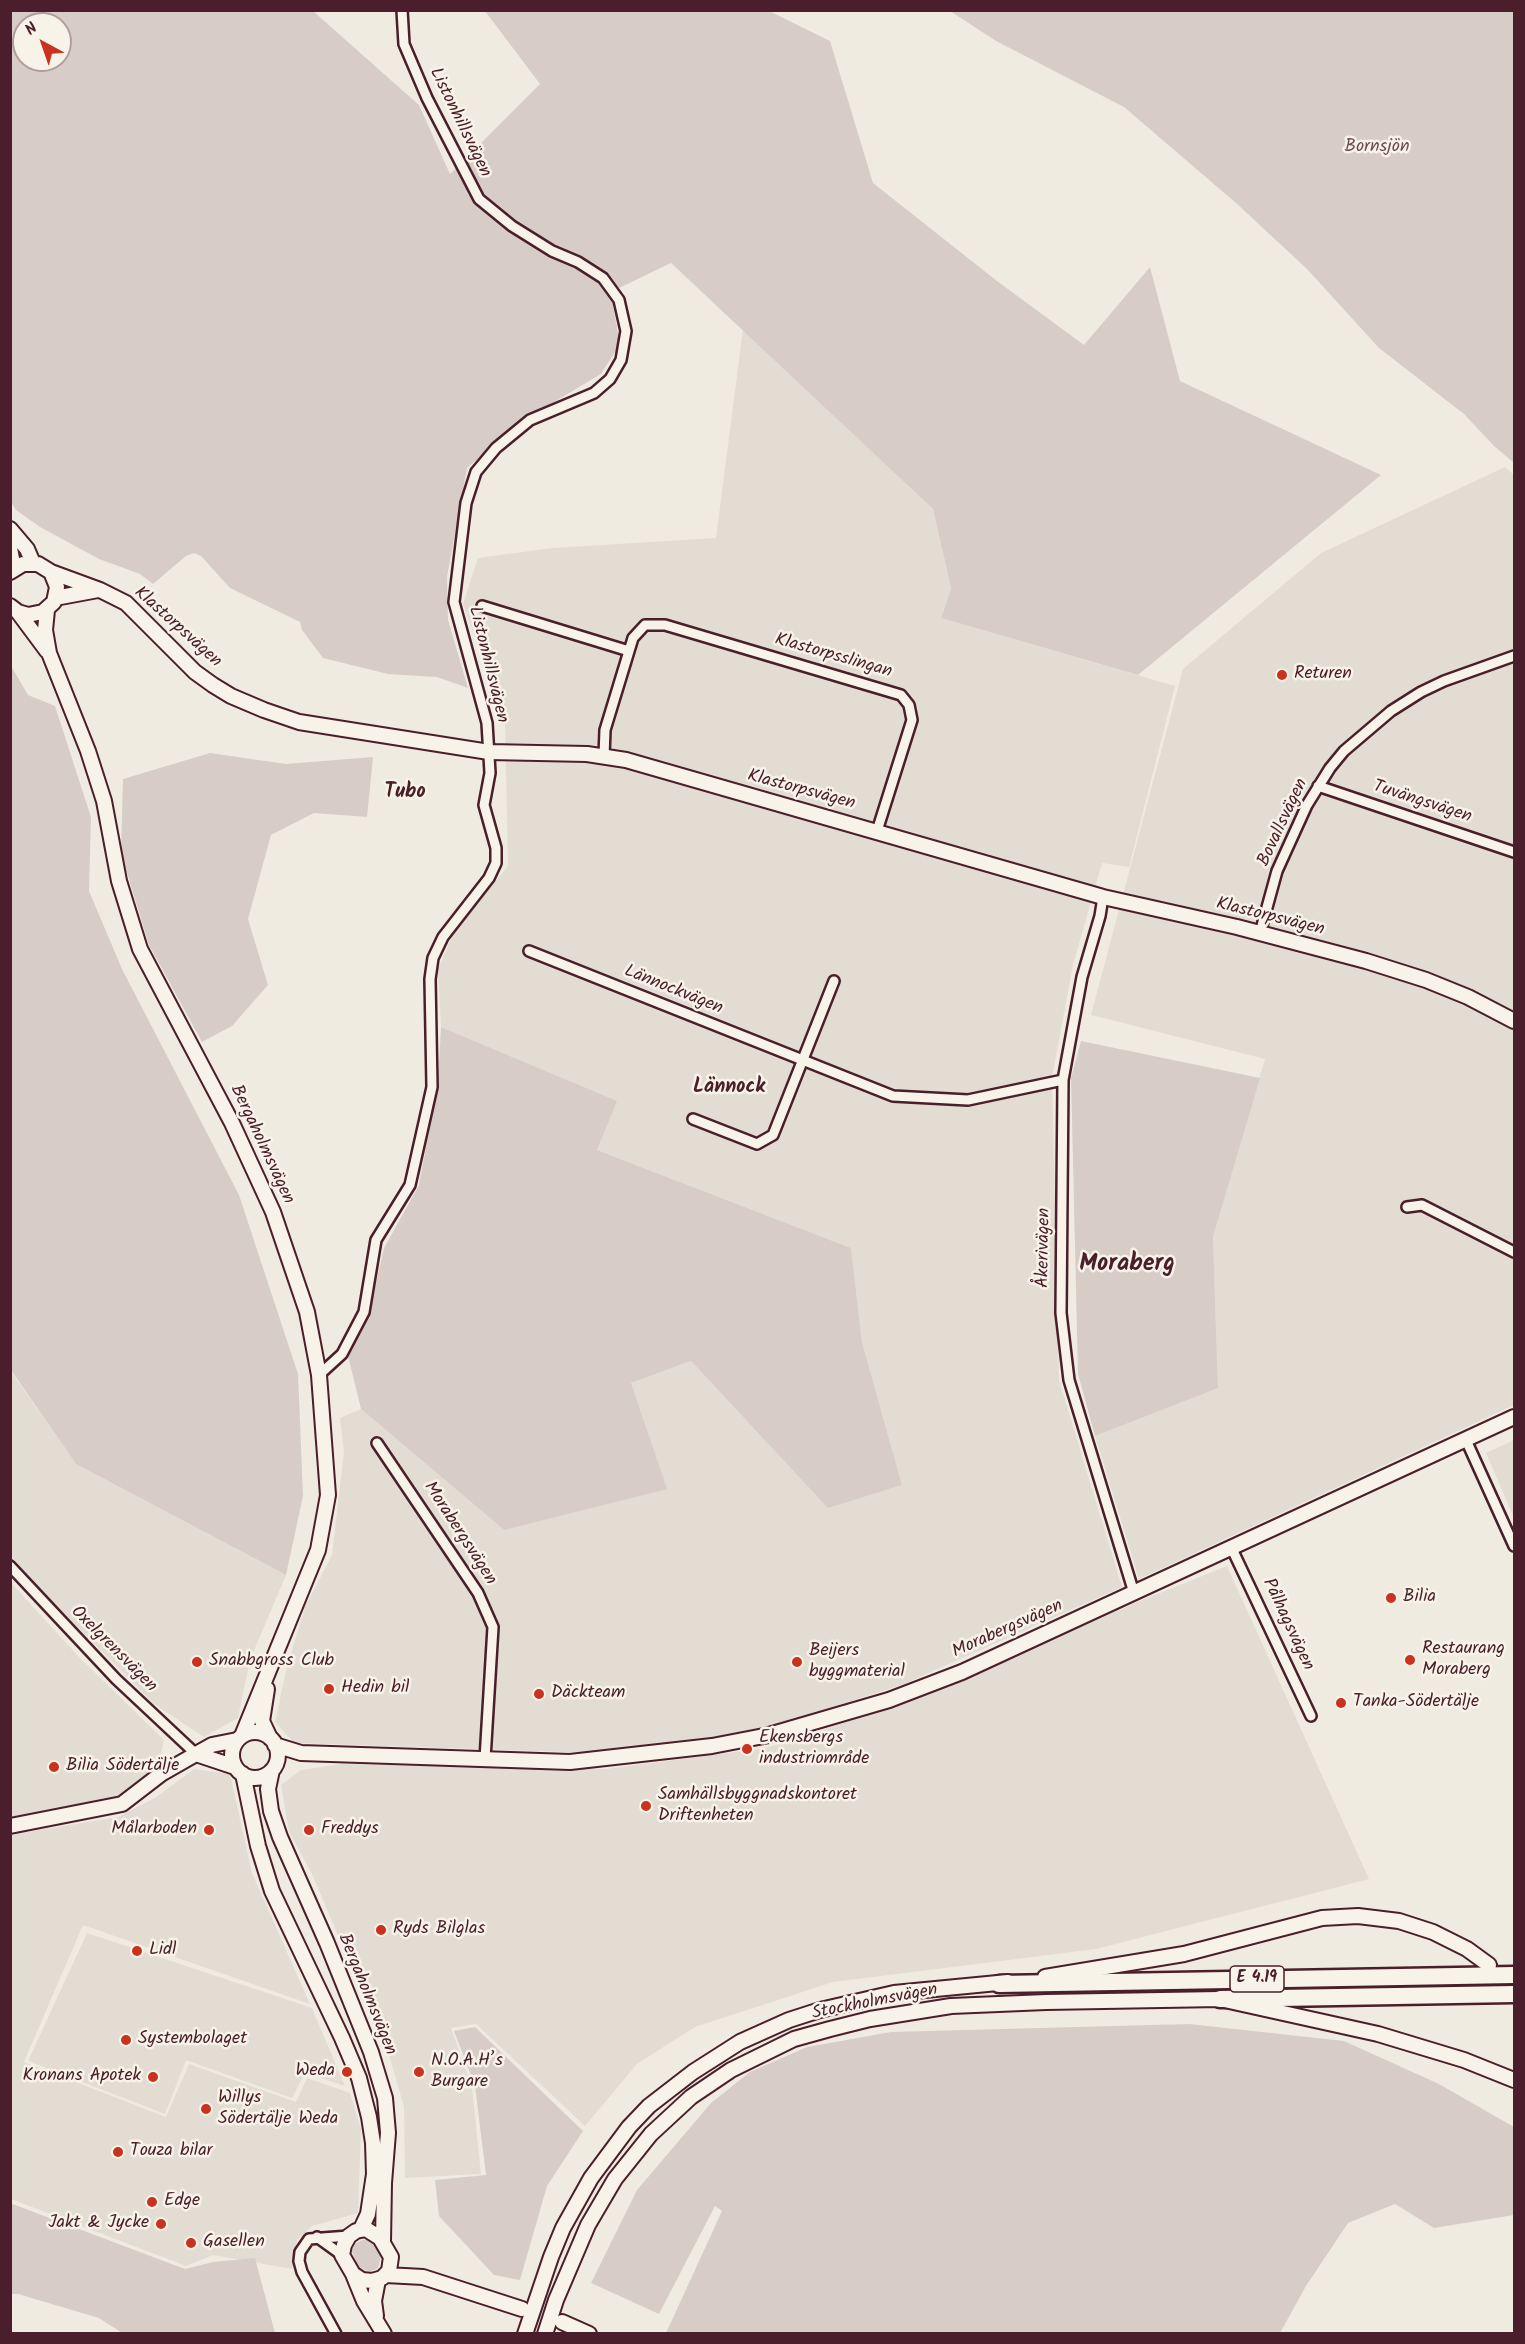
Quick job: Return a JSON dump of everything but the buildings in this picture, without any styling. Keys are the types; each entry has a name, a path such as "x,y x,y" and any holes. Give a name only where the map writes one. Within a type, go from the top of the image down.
{"highway":[{"name":"E 4.19","path":"999,1984 1515,1975"},
{"name":"E 4.19","path":"1220,1999 1515,1994"}],"main road":[{"path":"10,530 27,549 33,563"},
{"path":"10,548 12,571 23,564 33,563 51,572"},
{"name":"Klastorpsvägen","path":"51,572 100,590 126,603 204,678 231,696 299,722 489,753 604,756 626,760 877,831 996,868 1103,897 1260,933 1366,961 1426,980 1468,997 1515,1021"},
{"name":"Bergaholmsvägen","path":"51,572 57,586 45,630 49,653 88,751 104,801 119,881 140,949 232,1124 273,1212 308,1312 319,1375 328,1495 318,1550 271,1669 240,1738"},
{"path":"51,604 100,590"},
{"name":"Bergaholmsvägen","path":"14,609 33,615 51,604"},
{"name":"Bergaholmsvägen","path":"14,609 49,653"},
{"name":"Morabergsvägen","path":"273,1741 301,1753 570,1762 712,1746 769,1735 843,1715 915,1691 1232,1549 1515,1418"},
{"name":"Bergaholmsvägen","path":"271,1669 262,1721 273,1741"},
{"path":"10,1826 122,1804 161,1774 195,1754 212,1745 256,1732 273,1741 278,1759 274,1768 267,1774 255,1778 195,1754"},
{"path":"239,1771 232,1750 240,1738"},
{"name":"Morabergsvägen","path":"274,1768 289,1762 301,1753"},
{"name":"Bergaholmsvägen","path":"274,1768 268,1790 271,1811 374,2060 385,2098 388,2133 383,2242"},
{"name":"Bergaholmsvägen","path":"239,1771 272,1891 342,2038 359,2078 369,2116 374,2143 374,2174 368,2214 355,2233"},
{"name":"Stockholmsvägen","path":"525,2334 551,2257 567,2220 591,2178 629,2127 678,2082 714,2056 789,2020 820,2010 894,1994 999,1984 1151,1961 1322,1918 1358,1916 1399,1921 1433,1932 1467,1949 1490,1965"},
{"name":"Stockholmsvägen","path":"545,2334 577,2247 600,2203 631,2157 663,2121 710,2083 752,2059 803,2037 870,2019 908,2012 1002,2003 1220,1999 1387,2036 1464,2060 1515,2080"},
{"path":"370,2231 383,2242 391,2258 391,2267 382,2277 374,2301 381,2329 364,2301 342,2255 344,2245 355,2233 370,2231"},
{"path":"391,2258 423,2277 522,2309"},
{"path":"353,2274 367,2281 382,2277 423,2277"},
{"path":"562,2322 590,2334"}],"street":[{"name":"Listonhillsvägen","path":"319,1375 342,1354 364,1312 376,1240 410,1185 432,1087 430,979 433,958 443,937 489,878 496,863 496,848 484,805 490,773 487,723 454,602 466,503 476,472 489,456 530,420 594,393 610,379 621,360 626,331 620,300 603,278 578,262 552,251 512,226 479,199 426,98 404,44 402,10"},
{"path":"482,606 629,651"},
{"name":"Klastorpsslingan","path":"604,756 605,730 633,638 645,625 665,625 901,695 909,705 912,720 877,831"},
{"name":"Bovallsvägen","path":"1260,933 1278,871 1307,805 1344,751 1390,711 1444,681 1515,656"},
{"name":"Tuvängsvägen","path":"1318,786 1515,852"},
{"name":"Åkerivägen","path":"1103,897 1100,916 1082,977 1063,1080 1061,1313 1069,1380 1134,1593"},
{"name":"Lännockvägen","path":"529,951 893,1096 968,1100 1063,1080"},
{"path":"693,1119 757,1144 773,1135 804,1062 834,981"},
{"path":"1407,1207 1422,1205 1515,1252"},
{"path":"1466,1440 1515,1546"},
{"name":"Morabergsvägen","path":"377,1443 478,1593 493,1627 484,1759"},
{"name":"Pålhagsvägen","path":"1232,1549 1311,1716"},
{"name":"Oxelgrensvägen","path":"10,1566 116,1679 195,1754"},
{"path":"336,2334 298,2261 300,2252 309,2239 355,2233"},
{"path":"317,2237 342,2255"}],"shaded area":[{"path":"743,329 933,509 951,588 941,618 1175,686 1129,867 1102,863 1073,965 1052,1077 1059,1380 1122,1587 904,1684 759,1731 597,1753 294,1743 275,1722 286,1671 305,1607 332,1555 344,1452 340,1418 361,1409 504,1530 631,1383 691,1361 828,1507 902,1485 862,1342 851,1248 597,1150 616,1101 441,1027 438,969 454,932 508,866 505,721 463,604 478,558 552,548 716,538"},
{"path":"1505,467 1514,475 1514,1405 1139,1579 1095,1436 1218,1387 1213,1237 1265,1059 1091,1015 1183,669 1321,553"},
{"path":"10,1370 76,1464 286,1575 250,1660 238,1718 204,1737 154,1704 32,1581 12,1557"},
{"path":"1514,1440 1514,1518 1486,1453"},
{"path":"1227,1566 1369,1879 1096,1949 833,1982 695,2027 637,2064 585,2126 476,2024 451,2028 472,2087 481,2174 405,2178 404,2107 390,2058 312,1874 289,1832 281,1785 301,1770 342,1764 606,1769 766,1748 907,1703 1140,1601"},
{"path":"11,1583 80,1658 164,1740 158,1770 115,1801 11,1817"},
{"path":"194,1769 230,1774 252,1873 310,2004 83,1925 24,2062 166,2117 189,2064 296,2102 307,2078 350,2093 361,2129 358,2213 312,2226 297,2240 292,2269 213,2255 186,2266 11,2199 10,1835 118,1817 155,1798"},
{"path":"87,1933 312,2008 345,2086 305,2073 292,2098 186,2060 165,2114 28,2061"}],"green space":[{"path":"14,10 313,11 419,105 450,174 540,84 485,11 769,11 830,41 873,183 997,281 1084,345 1150,267 1180,381 1381,475 1138,675 941,618 951,588 933,509 671,263 619,288 613,306 620,344 601,374 522,421 467,468 447,577 448,620 468,688 437,677 388,674 323,658 302,630 300,622 230,588 201,556 194,553 186,556 153,584 140,574 99,559 40,527 16,510 11,502 10,16 12,13 12,72 72,72 72,12 13,12"},
{"name":"Bornsjön","path":"950,11 1514,11 1514,463 1494,446 1464,414 1379,348 1307,269 1236,203 1124,107 996,41"},
{"path":"10,664 28,695 55,706 91,817 89,891 122,969 239,1195 298,1374 303,1496 286,1575 76,1464 11,1370"},
{"path":"210,753 286,764 373,757 367,817 314,813 271,835 248,919 268,985 232,1026 202,1042 149,945 121,853 123,779"},
{"path":"441,1027 617,1101 597,1150 851,1248 862,1342 902,1485 828,1508 691,1361 631,1383 667,1489 504,1530 361,1409 348,1356 370,1310 384,1248 419,1185 438,1083"},
{"path":"1081,1041 1260,1078 1213,1237 1218,1388 1095,1436 1078,1374 1071,1078"},
{"path":"1189,2024 1344,2041 1439,2084 1514,2127 1514,2215 1434,2228 1395,2204 1348,2223 1306,2286 1280,2333 666,2333 722,2211 715,2206 659,2314 591,2283 637,2190 711,2103 750,2072 807,2047 891,2032"},
{"path":"475,2027 583,2131 547,2186 520,2280 494,2275 439,2216 435,2180 486,2175 475,2086 454,2031"},
{"path":"10,2203 185,2269 213,2262 255,2258 275,2333 122,2333 99,2318 18,2294 11,2294"},
{"path":"365,2239 373,2242 381,2256 378,2268 370,2272 358,2267 352,2252 354,2244"}],"place":[{"name":"Returen","path":"1282,675"},
{"name":"Bilia","path":"1391,1598"},
{"name":"Restaurang Moraberg","path":"1410,1660"},
{"name":"Snabbgross Club","path":"197,1662"},
{"name":"Beijers byggmaterial","path":"797,1662"},
{"name":"Hedin bil","path":"329,1689"},
{"name":"Däckteam","path":"539,1694"},
{"name":"Tanka-Södertälje","path":"1341,1703"},
{"name":"Ekensbergs industriområde","path":"747,1749"},
{"name":"Bilia Södertälje","path":"54,1767"},
{"name":"Samhällsbyggnadskontoret Driftenheten","path":"646,1806"},
{"name":"Målarboden","path":"209,1830"},
{"name":"Freddys","path":"309,1830"},
{"name":"Ryds Bilglas","path":"381,1930"},
{"name":"Lidl","path":"137,1951"},
{"name":"Systembolaget","path":"126,2040"},
{"name":"Weda","path":"347,2072"},
{"name":"N.O.A.H’s Burgare","path":"419,2072"},
{"name":"Kronans Apotek","path":"153,2077"},
{"name":"Willys Södertälje Weda","path":"206,2109"},
{"name":"Touza bilar","path":"118,2152"},
{"name":"Edge","path":"152,2202"},
{"name":"Jakt & Jycke","path":"161,2224"},
{"name":"Gasellen","path":"191,2243"}],"district":[{"name":"Tubo","path":"405,794"},
{"name":"Lännock","path":"729,1089"},
{"name":"Moraberg","path":"1127,1266"}]}
